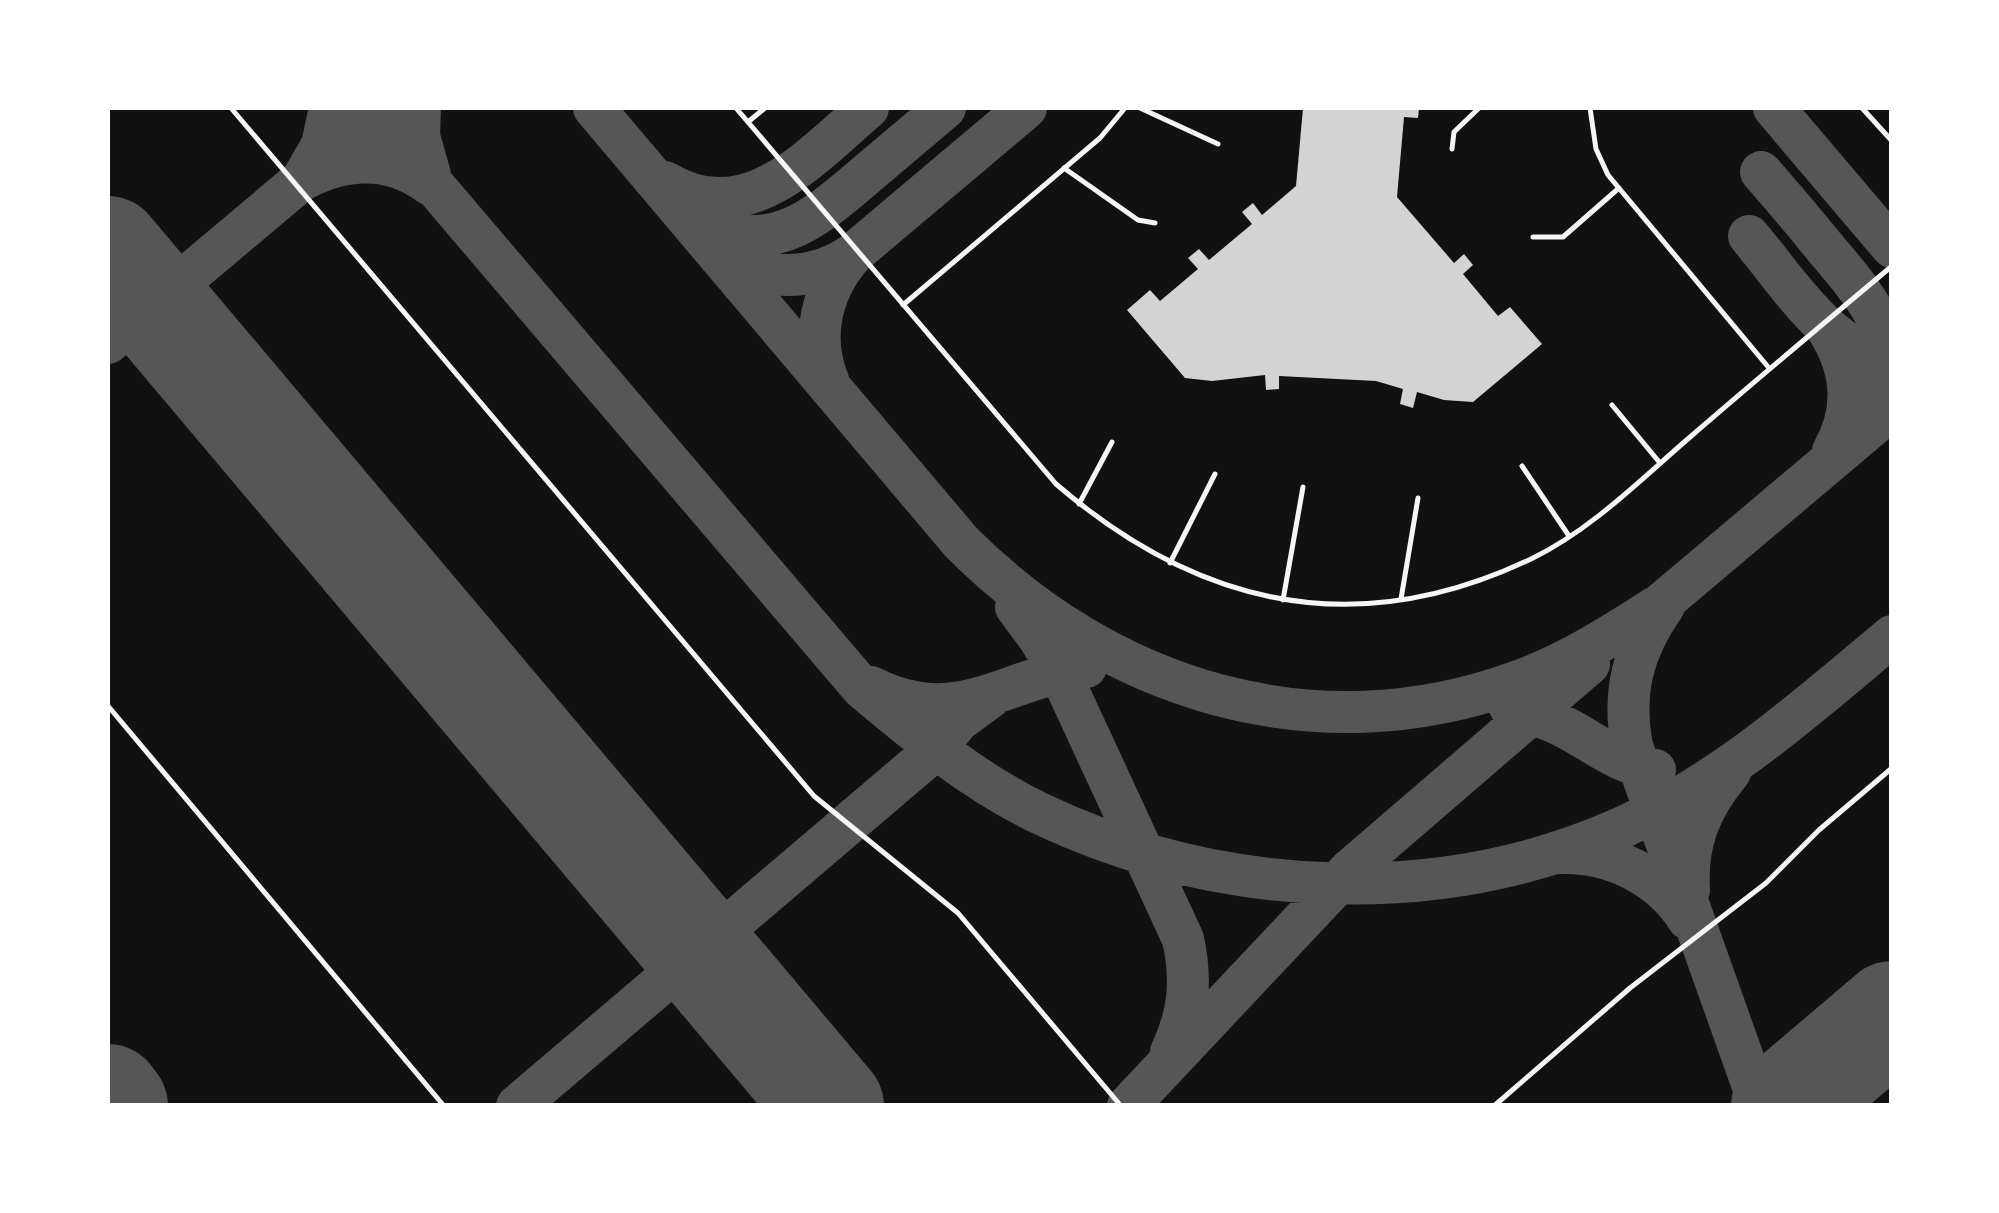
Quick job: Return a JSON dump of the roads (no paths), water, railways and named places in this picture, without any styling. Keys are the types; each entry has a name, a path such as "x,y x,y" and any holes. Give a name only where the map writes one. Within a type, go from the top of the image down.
{"lane":[{"path":"232,108 814,796 958,914 1121,1106"},
{"path":"736,108 1056,484 1078,504 1170,563 1217,583 1283,600 1353,606 1401,600 1481,579 1535,557 1592,522 1892,266"},
{"path":"748,122 765,108"},
{"path":"903,305 1100,138 1126,108"},
{"path":"1140,108 1218,144"},
{"path":"1452,149 1454,132 1479,108"},
{"path":"1590,108 1596,149 1619,188 1770,368"},
{"path":"1862,108 1892,141"},
{"path":"1064,168 1138,220 1155,223"},
{"path":"1534,238 1563,237 1619,188"},
{"path":"1612,406 1660,463"},
{"path":"1078,504 1112,442"},
{"path":"1522,466 1570,536"},
{"path":"1170,563 1216,474"},
{"path":"1283,600 1303,488"},
{"path":"1401,600 1418,498"},
{"path":"108,706 444,1106"},
{"path":"1494,1106 1630,988 1766,883 1819,830 1892,768"}]}
